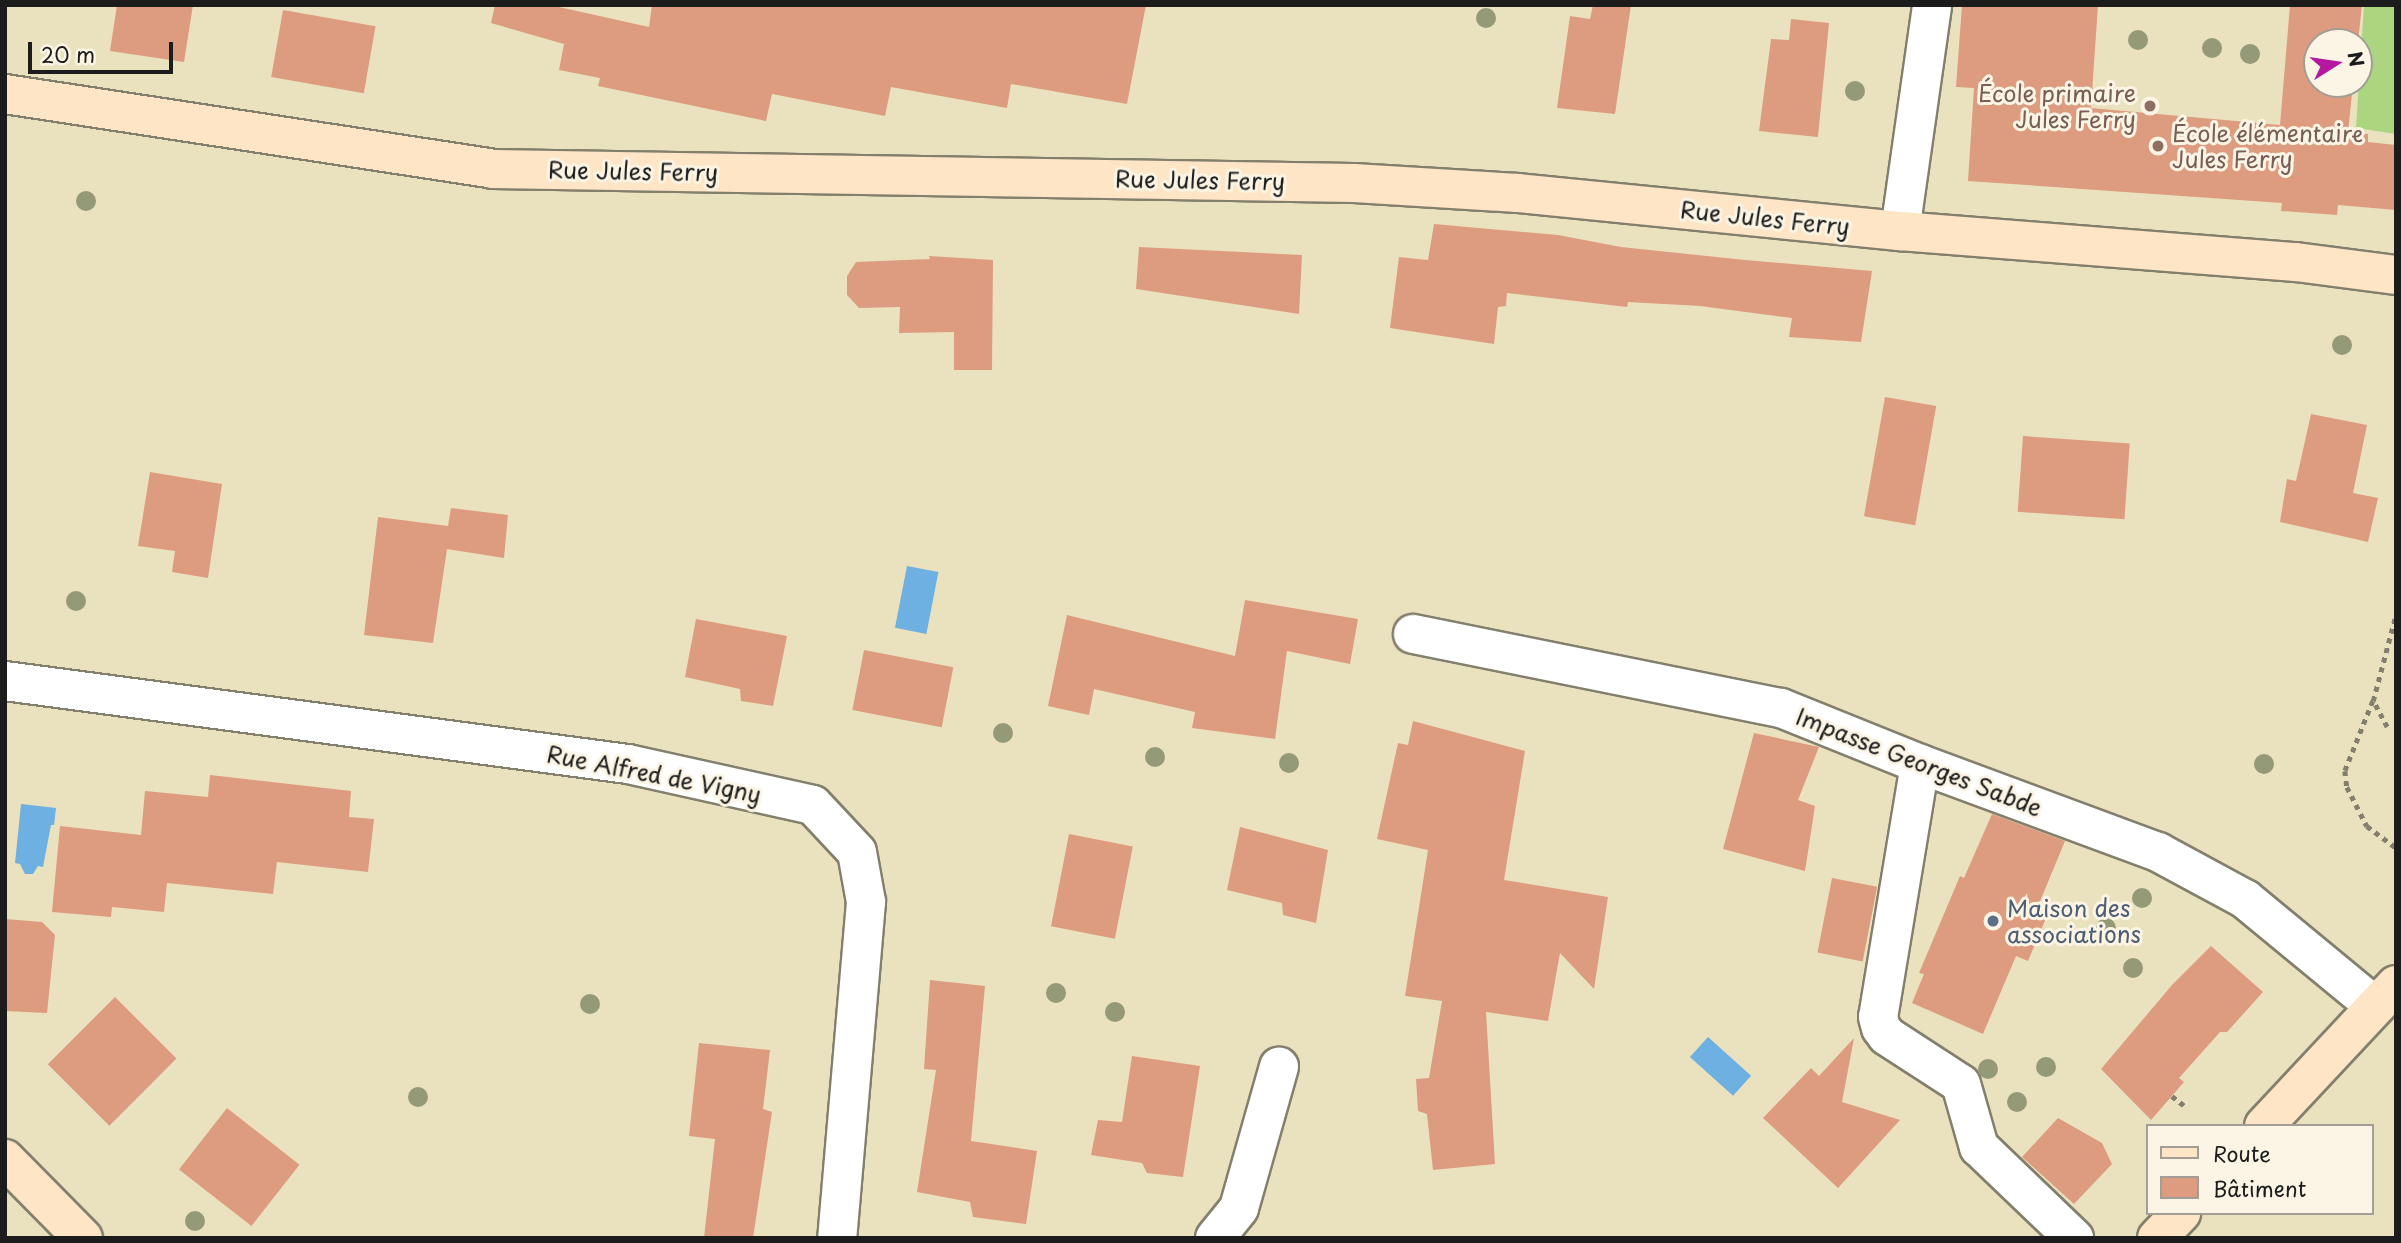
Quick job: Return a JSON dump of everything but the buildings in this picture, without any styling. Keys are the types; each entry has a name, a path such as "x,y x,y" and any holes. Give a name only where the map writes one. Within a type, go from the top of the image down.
{"street":[{"path":"1900,231 1932,5"},
{"name":"Rue Jules Ferry","path":"5,94 493,169 1354,183 1518,193 1900,231 2296,262 2396,275"},
{"name":"Impasse Georges Sabde","path":"1413,634 1781,708 1920,764 2158,852 2245,899 2385,996"},
{"name":"Rue Alfred de Vigny","path":"5,681 628,764 813,805 857,852 866,902 837,1238"},
{"path":"1920,764 1878,1017 1881,1028 1887,1036 1961,1084 1979,1147 2074,1238"},
{"path":"2266,1124 2385,996"},
{"path":"1216,1238 1239,1208 1279,1067"},
{"path":"5,1159 83,1238"},
{"path":"2157,1238 2179,1215"}],"path":[{"path":"2396,614 2373,701 2345,771 2367,826 2396,848"},
{"path":"2373,701 2387,727"},
{"path":"2172,1096 2186,1107"}],"green space":[{"path":"2364,5 2396,5 2396,134 2356,128 2358,98 2373,98 2373,28 2363,28"}],"water":[{"path":"907,566 938,572 926,634 895,628"},
{"path":"21,804 56,808 43,867 38,866 33,874 25,874 20,864 15,863"},
{"path":"1708,1037 1751,1076 1733,1096 1690,1057"}],"place":[{"name":"École primaire Jules Ferry","path":"2150,106"},
{"name":"École élémentaire Jules Ferry","path":"2158,146"},
{"name":"Maison des associations","path":"1993,921"}]}
